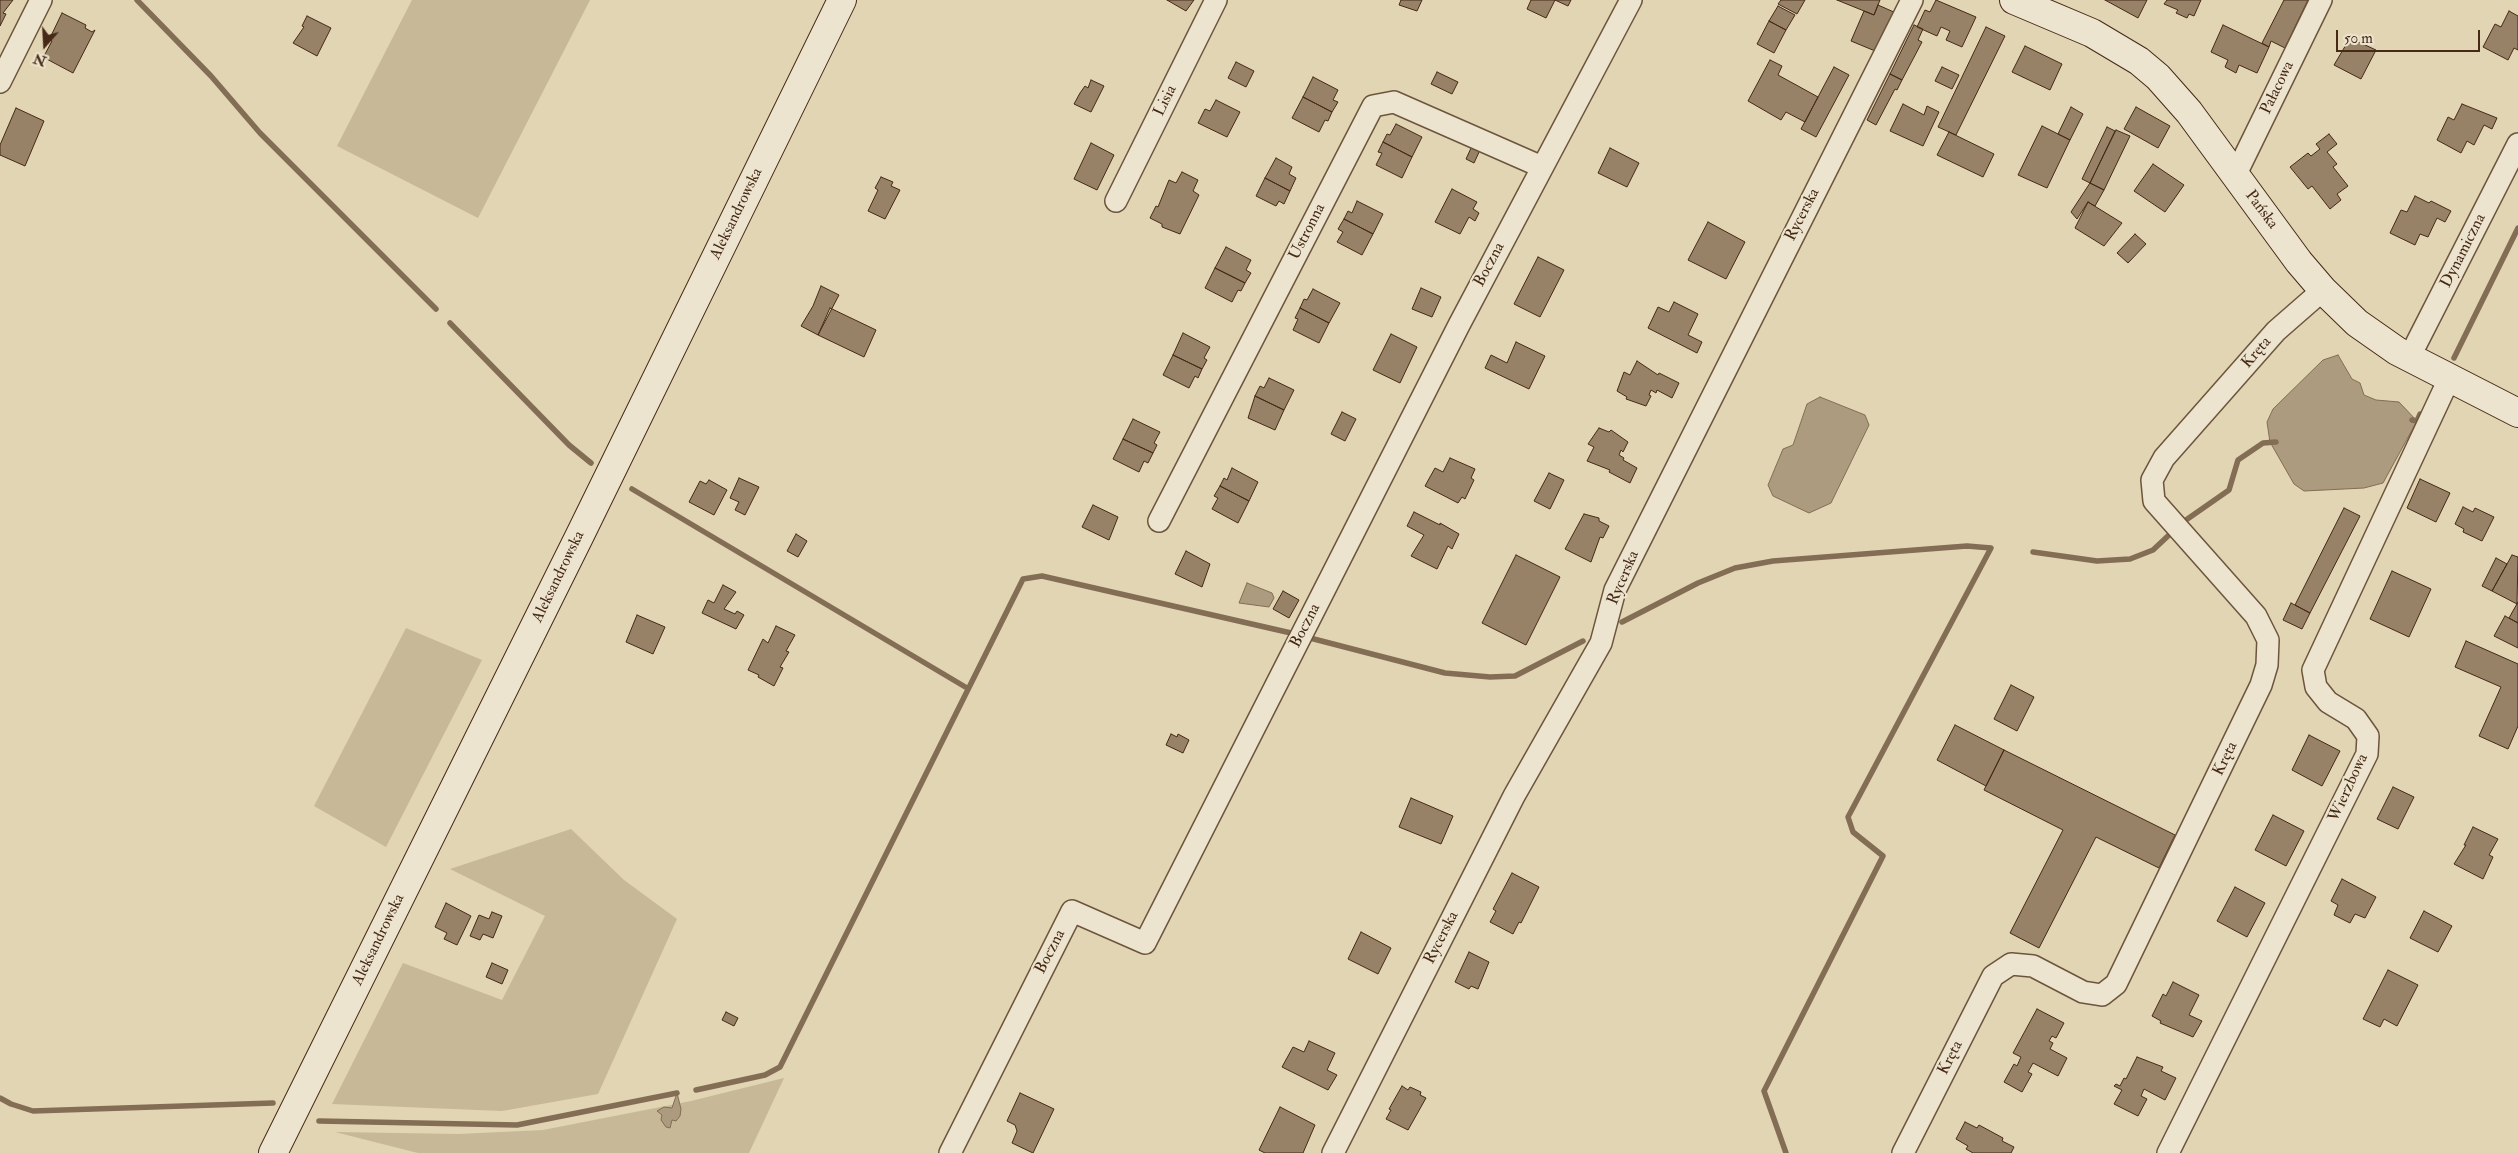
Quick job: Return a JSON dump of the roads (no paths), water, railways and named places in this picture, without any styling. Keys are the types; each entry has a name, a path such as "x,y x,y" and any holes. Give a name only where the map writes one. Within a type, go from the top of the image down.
{"main road":[{"name":"Aleksandrowska","path":"274,1153 575,546 842,0"},
{"name":"Pańska","path":"2014,0 2092,33 2139,60 2158,77 2189,112 2299,262 2323,290 2358,322 2410,358 2518,413"}],"street":[{"path":"0,82 41,0"},
{"name":"Lisia","path":"1116,201 1216,0"},
{"name":"Boczna","path":"950,1153 1072,911 1145,943 1459,325 1631,0"},
{"name":"Rycerska","path":"1333,1153 1514,796 1601,643 1615,590 1912,0"},
{"name":"Pałacowa","path":"2236,176 2321,0"},
{"name":"Ustronna","path":"1159,521 1374,106 1394,102 1542,167"},
{"name":"Dynamiczna","path":"2410,358 2518,144"},
{"name":"Kręta","path":"1903,1153 1993,976 2012,964 2033,966 2084,992 2102,996 2116,984 2121,976 2261,685 2267,665 2268,640 2256,616 2154,501 2152,480 2164,458 2276,331 2323,290"},
{"name":"Wierzbowa","path":"2168,1153 2367,754 2368,736 2356,719 2328,702 2316,687 2313,670 2449,379"}],"waterway":[{"path":"137,0 211,76 260,133 436,309"},
{"path":"2454,358 2518,228"},
{"path":"450,323 569,445 591,463"},
{"path":"2412,420 2417,421 2420,414"},
{"path":"2186,520 2229,490 2238,460 2263,443 2276,442"},
{"path":"632,489 967,688"},
{"path":"2033,552 2097,561 2130,559 2153,550 2169,535"},
{"path":"1622,622 1698,583 1735,568 1773,561 1967,546 1991,548 1848,817 1853,832 1883,856 1764,1091 1786,1153"},
{"path":"696,1090 765,1075 780,1067 1023,579 1042,576 1291,633"},
{"path":"1310,638 1445,673 1490,677 1515,676 1583,641"},
{"path":"319,1121 517,1125 677,1093"},
{"path":"0,1098 11,1104 33,1111 273,1103"}]}
